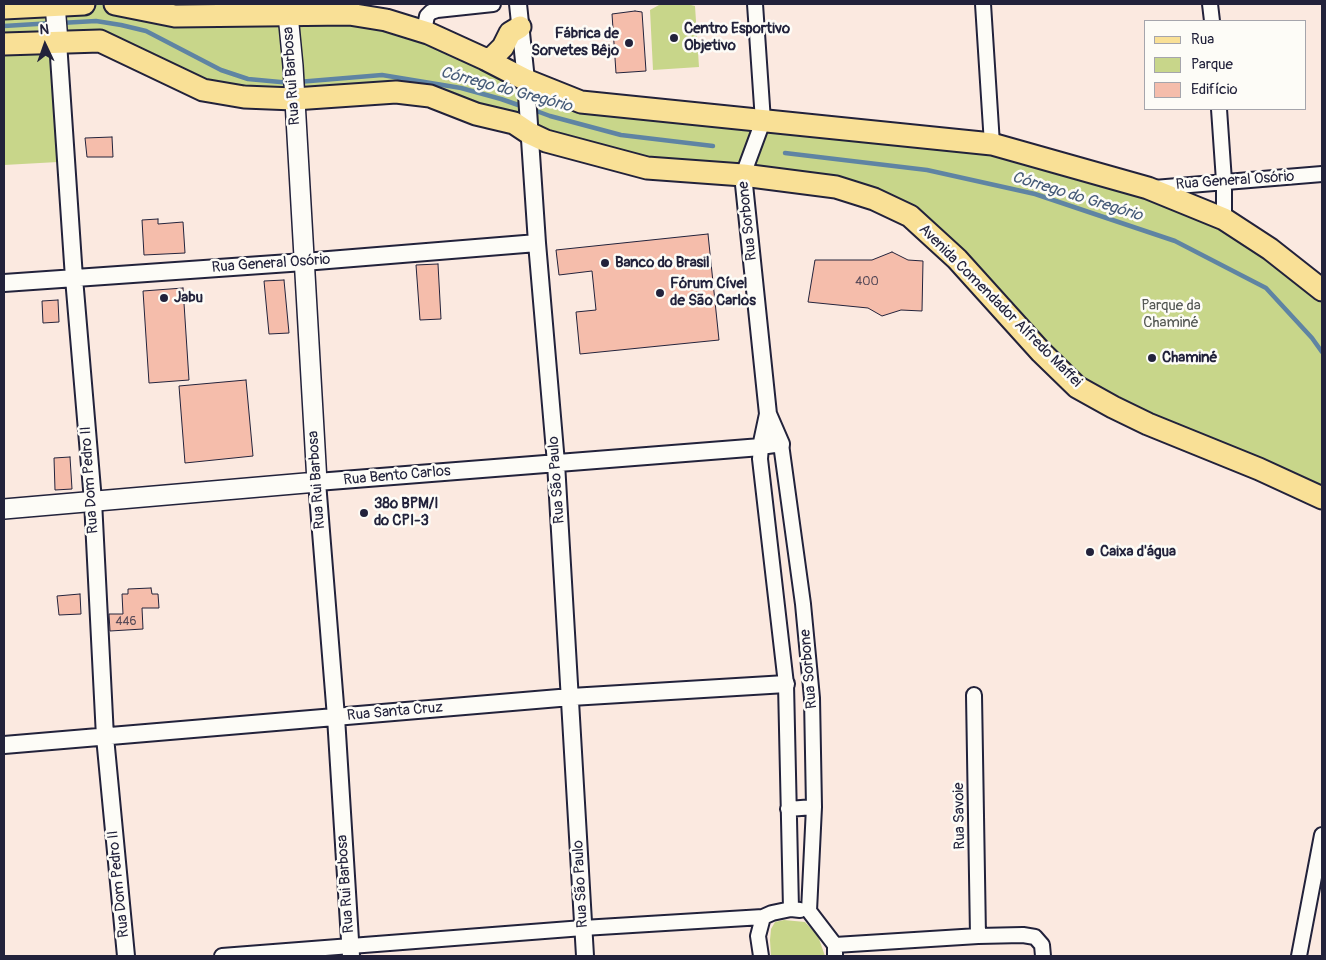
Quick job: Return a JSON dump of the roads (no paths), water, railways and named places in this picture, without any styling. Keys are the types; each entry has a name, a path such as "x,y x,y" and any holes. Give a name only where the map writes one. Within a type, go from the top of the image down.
{"main road":[{"path":"4,8 55,7 84,4"},
{"path":"115,4 175,16 287,9 349,14 386,20 428,33 485,59 526,87 581,102 992,144 1148,188 1224,219 1270,249 1322,290"},
{"name":"Rua Dom Pedro II","path":"55,7 58,38"},
{"name":"Rua Rui Barbosa","path":"287,9 293,66 317,482"},
{"path":"485,59 492,58 503,46 510,33 520,27"},
{"name":"Avenida Comendador Alfredo Maffei","path":"4,44 58,38 100,41 203,90 244,98 396,92 430,96 476,114 514,123 546,141 647,168 743,176 836,187 874,199 910,216 957,259 1041,352 1076,387 1139,420 1251,465 1322,498"},
{"name":"Rua Bento Carlos","path":"4,508 317,482"}],"street":[{"path":"428,33 425,26 427,16 431,12 493,4"},
{"name":"Rua São Paulo","path":"518,4 556,463 585,956"},
{"path":"755,4 763,121"},
{"path":"983,4 992,144"},
{"path":"1210,4 1212,20"},
{"name":"Rua Dom Pedro II","path":"58,38 74,278 93,501 104,737 126,956"},
{"path":"1219,110 1224,181 1224,219"},
{"name":"Rua Sorbone","path":"763,121 743,176 768,414 781,444 803,604 812,698 814,807 809,910"},
{"name":"Rua General Osório","path":"1148,188 1322,174"},
{"name":"Rua General Osório","path":"4,283 304,262 537,243"},
{"name":"Rua Sorbone","path":"768,414 760,459 786,684 791,909"},
{"path":"761,447 781,444"},
{"name":"Rua Bento Carlos","path":"317,482 761,447"},
{"name":"Rua Rui Barbosa","path":"317,482 336,717 351,951"},
{"name":"Rua Santa Cruz","path":"4,744 571,697 786,684"},
{"name":"Rua Savoie","path":"974,695 978,936"},
{"path":"788,809 814,807"},
{"path":"1299,956 1322,835"},
{"path":"222,956 351,951 583,928 763,917 791,909 809,910 835,950 978,936 1023,935 1034,937 1043,951"},
{"path":"761,956 758,936 763,917"}],"waterway":[{"name":"Córrego do Gregório","path":"60,23 96,21 146,31 221,70 248,79 291,83"},
{"name":"Córrego do Gregório","path":"4,26 53,23"},
{"name":"Córrego do Gregório","path":"298,82 382,75 461,88 524,107"},
{"name":"Córrego do Gregório","path":"531,109 621,135 713,146"},
{"name":"Córrego do Gregório","path":"785,153 927,170 1035,194 1175,241 1266,288 1312,338 1322,352"}],"place":[{"name":"Centro Esportivo Objetivo","path":"674,38"},
{"name":"Fábrica de Sorvetes Bêjo","path":"629,43"},
{"name":"Banco do Brasil","path":"605,263"},
{"name":"Fórum Cível de São Carlos","path":"660,293"},
{"name":"Jabu","path":"164,298"},
{"name":"Chaminé","path":"1152,358"},
{"name":"38º BPM/I do CPI-3","path":"364,513"},
{"name":"Caixa d'água","path":"1090,552"}],"park label":[{"name":"Parque da Chaminé","path":"1171,314"}]}
